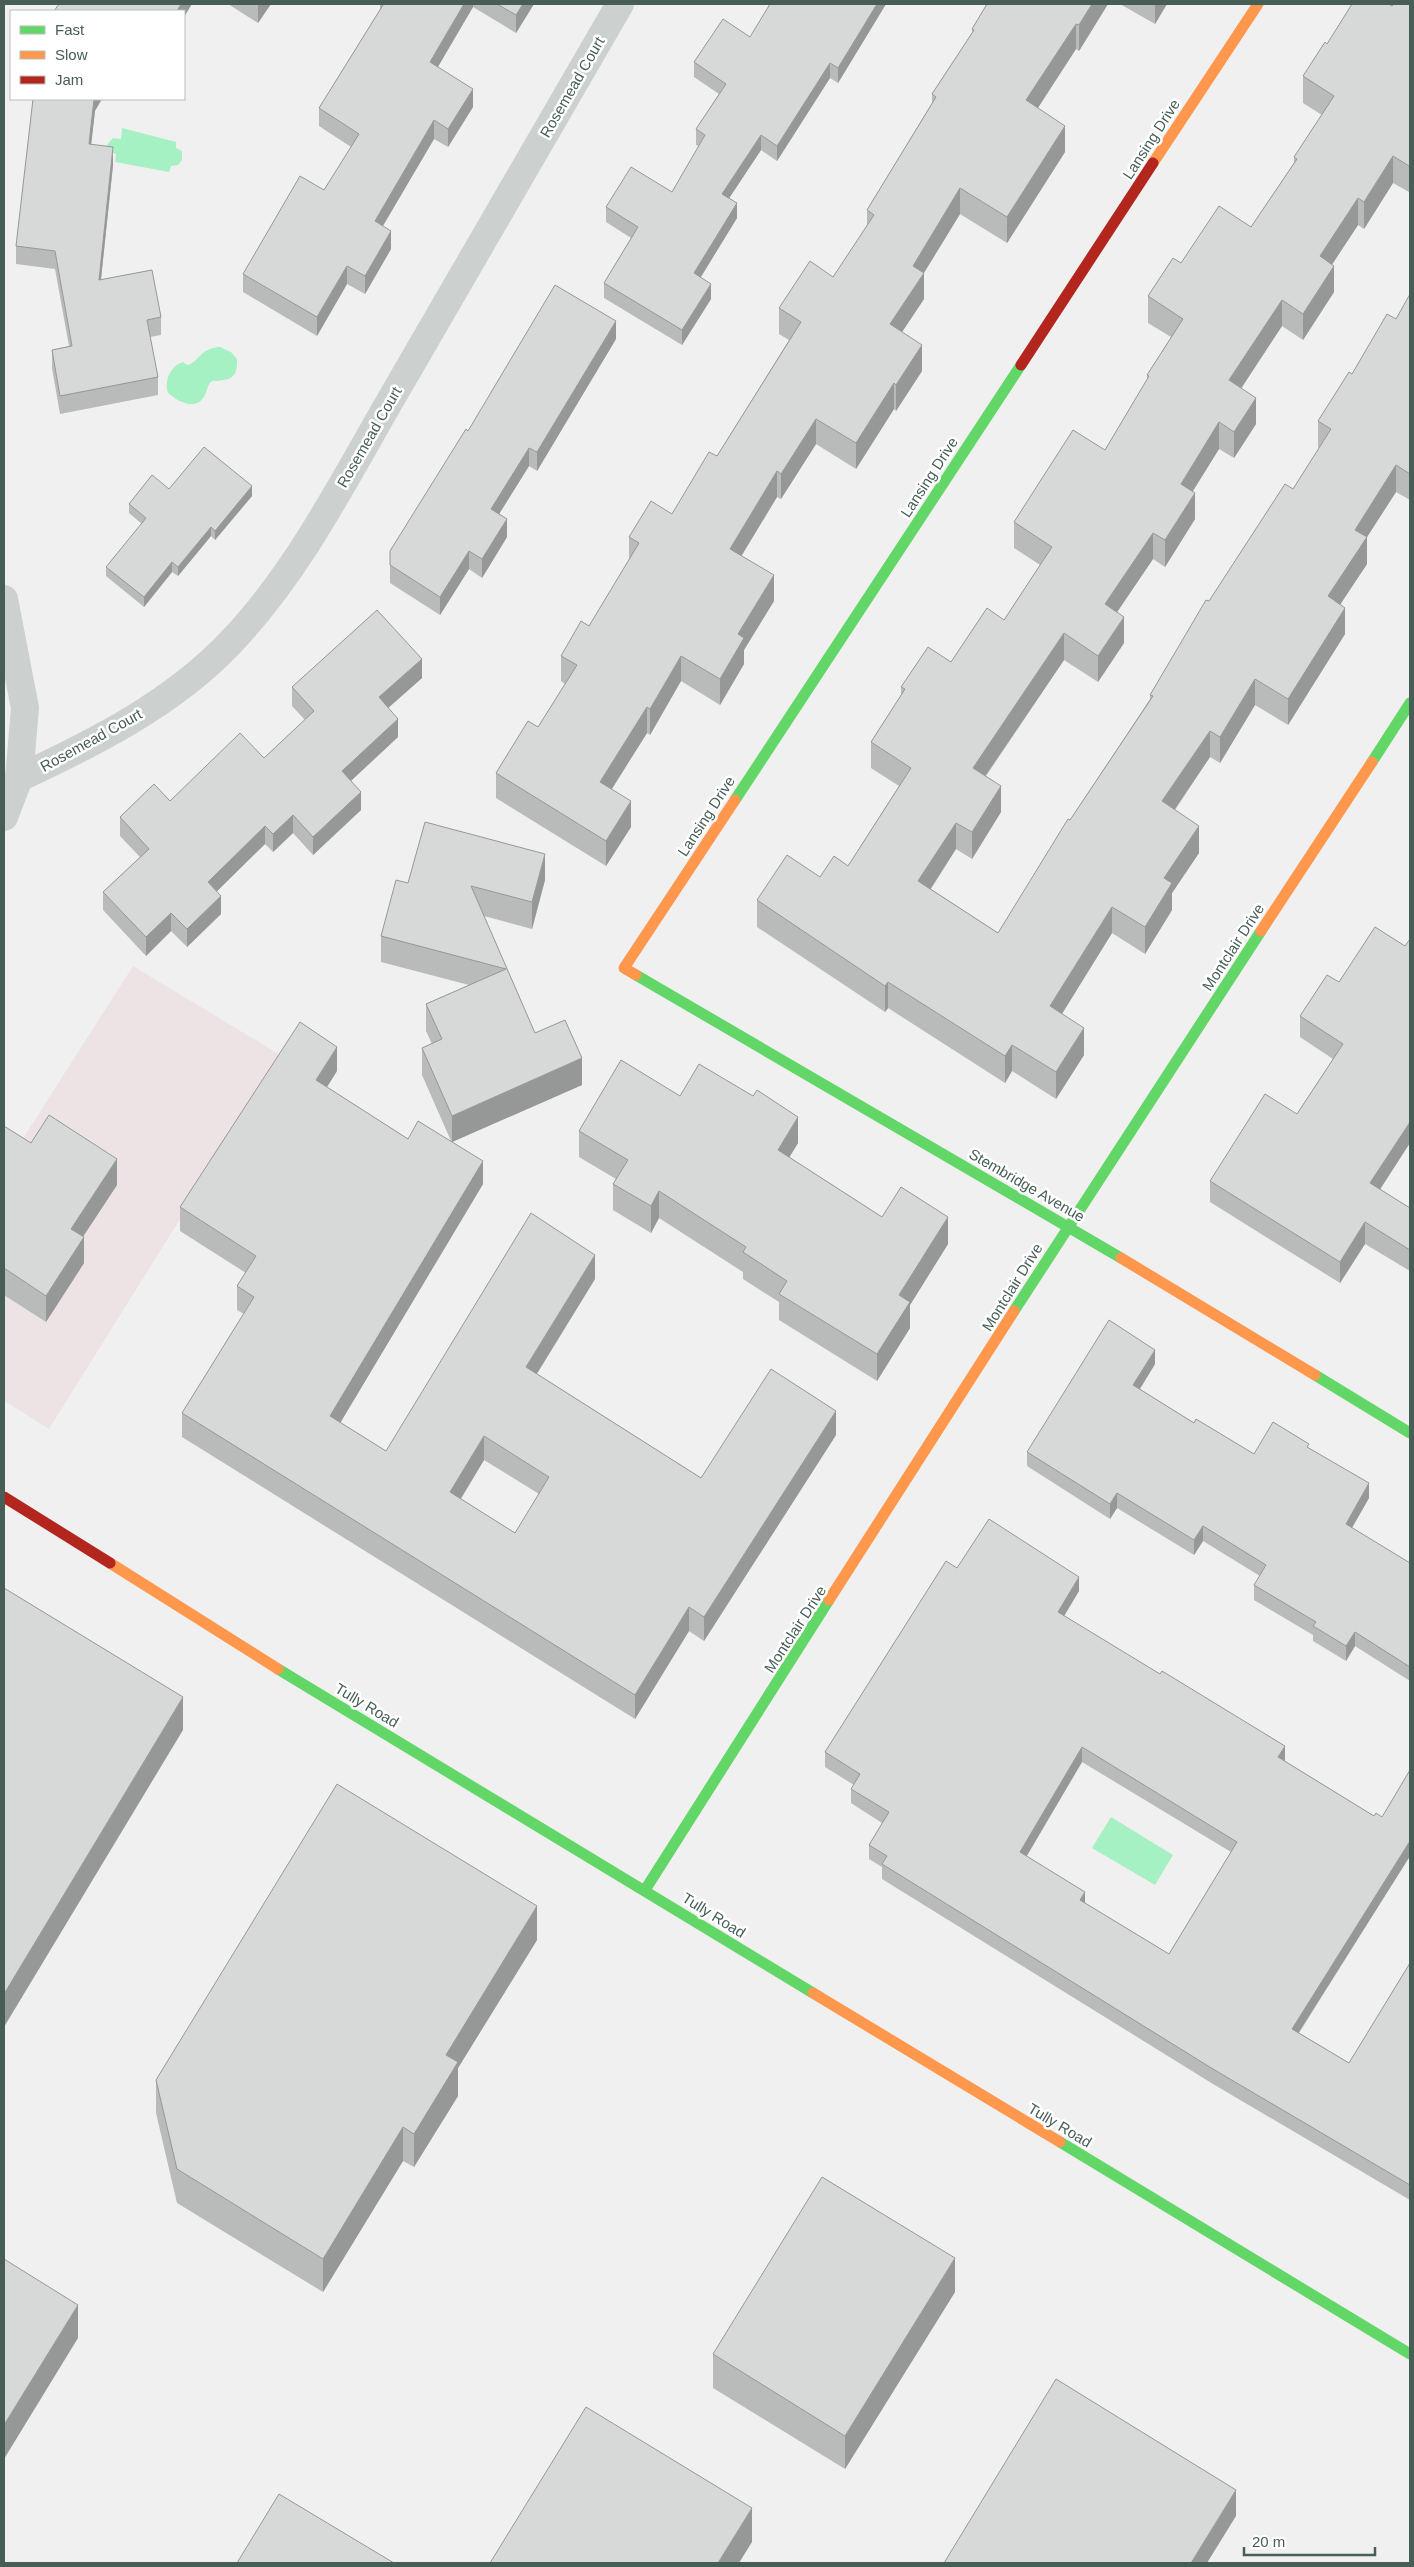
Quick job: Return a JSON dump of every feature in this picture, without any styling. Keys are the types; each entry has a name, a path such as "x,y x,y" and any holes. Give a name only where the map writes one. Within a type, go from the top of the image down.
{"street":[{"name":"Rosemead Court","path":"19,778 126,724 184,684 229,644 280,584 347,475 620,4"},
{"name":"Lansing Drive","path":"624,968 1258,4"},
{"path":"4,599 25,708 19,778 4,817"},
{"name":"Montclair Drive","path":"645,1890 1068,1226 1410,703"},
{"name":"Stembridge Avenue","path":"624,968 1068,1226 1410,1433"},
{"name":"Tully Road","path":"4,1497 307,1687 1410,2354"}],"shaded area":[{"path":"122,128 176,142 176,148 182,151 182,160 178,165 171,166 169,172 115,162 116,154 111,152 107,145 113,138 121,139"},
{"path":"220,347 231,352 237,359 236,371 231,378 212,381 205,395 197,403 187,404 177,400 168,393 167,384 171,370 183,362 187,365 191,364 208,350"},
{"path":"133,966 282,1056 49,1429 4,1401 4,1168"},
{"path":"1111,1817 1173,1855 1155,1885 1092,1848"}],"building":[{"path":"59,4 181,4 178,10 55,10"},
{"path":"382,4 464,4 430,62 473,89 448,129 434,120 375,221 391,231 365,276 347,266 317,317 243,274 300,176 324,190 359,134 319,108"},
{"path":"497,4 523,4 516,15"},
{"path":"770,4 877,4 838,68 830,63 777,146 761,135 722,194 737,203 694,273 711,284 682,330 604,283 638,227 606,207 631,167 672,192 705,135 696,129 726,84 694,62 723,19 750,37"},
{"path":"987,4 1092,4 1079,25 1076,24 1026,100 1065,126 1007,217 960,188 913,266 924,273 890,324 922,345 896,385 894,383 856,443 816,419 781,474 777,471 730,549 774,575 738,634 744,638 720,679 681,656 650,709 647,707 600,782 631,801 606,841 496,773 528,721 538,727 577,665 561,656 581,621 589,626 639,543 629,537 651,501 672,514 709,452 717,456 801,322 779,308 810,261 833,277 874,215 867,210 936,97 932,94 974,30 972,29"},
{"path":"1352,4 1389,4 1392,6 1394,4 1410,4 1409,166 1393,156 1364,202 1358,198 1320,256 1334,266 1303,314 1282,300 1229,380 1256,398 1234,432 1219,422 1181,484 1195,493 1165,540 1153,533 1105,604 1124,617 1098,656 1064,633 973,768 1001,786 972,832 956,823 918,881 998,933 1068,819 1070,820 1153,696 1150,695 1206,600 1209,601 1285,484 1293,489 1331,429 1318,421 1349,372 1352,374 1387,314 1396,319 1410,294 1410,474 1396,465 1355,530 1367,537 1328,596 1345,608 1288,699 1255,679 1220,737 1210,731 1162,801 1199,826 1164,878 1172,883 1145,927 1112,907 1050,1006 1084,1028 1056,1072 1012,1045 1005,1056 888,982 885,986 757,900 787,855 820,877 834,856 848,866 911,768 871,742 905,689 901,687 928,647 951,662 987,608 1004,620 1052,547 1014,522 1073,430 1105,450 1149,376 1147,375 1183,319 1148,296 1173,258 1181,263 1219,206 1251,227 1297,159 1294,157 1334,96 1303,76 1325,42 1327,44"},
{"path":"33,100 94,100 89,144 113,147 99,280 152,270 161,317 147,320 158,377 60,396 52,350 72,346 55,251 16,246"},
{"path":"555,285 616,321 537,452 529,448 491,509 507,519 482,559 469,551 440,597 390,565 390,551 466,429 468,431"},
{"path":"204,447 252,486 215,531 211,527 178,567 172,562 144,597 106,567 146,518 129,504 152,475 169,489"},
{"path":"377,610 422,659 379,697 398,719 342,771 361,792 313,837 293,815 273,834 265,826 208,882 221,896 187,929 171,913 146,937 103,892 149,849 120,817 154,784 170,801 240,733 264,758 314,711 292,687"},
{"path":"425,822 545,854 532,902 471,886 535,1033 565,1020 582,1058 452,1116 422,1048 442,1039 426,1004 506,969 381,936 396,880 408,883"},
{"path":"1375,927 1405,946 1410,939 1410,1122 1370,1183 1410,1208 1410,1250 1365,1222 1340,1262 1210,1181 1265,1094 1297,1114 1343,1044 1300,1016 1327,975 1339,982"},
{"path":"300,1022 337,1047 316,1080 408,1139 418,1121 483,1161 330,1416 386,1451 531,1213 595,1255 526,1367 701,1478 771,1369 836,1411 704,1617 689,1607 635,1695 182,1413 254,1297 237,1286 256,1256 180,1207","holes":["484,1436 549,1477 515,1533 450,1492"]},
{"path":"621,1060 680,1096 699,1064 753,1096 757,1090 798,1117 778,1150 882,1217 901,1187 948,1217 899,1295 910,1302 877,1354 779,1294 787,1281 743,1252 746,1247 659,1191 651,1206 613,1184 628,1160 579,1131"},
{"path":"49,1115 117,1159 71,1229 84,1237 46,1296 4,1268 4,1126 31,1143"},
{"path":"1109,1320 1155,1350 1133,1385 1194,1423 1196,1419 1254,1454 1273,1422 1309,1444 1307,1447 1369,1483 1346,1524 1410,1563 1410,1667 1355,1632 1346,1646 1313,1626 1316,1622 1254,1585 1266,1565 1203,1526 1194,1540 1117,1493 1110,1504 1027,1452"},
{"path":"989,1519 1079,1577 1058,1612 1160,1674 1162,1671 1285,1746 1278,1757 1374,1816 1376,1813 1382,1817 1410,1770 1410,1841 1292,2029 1349,2063 1410,1963 1410,2185 1213,2069 882,1864 887,1856 869,1845 889,1812 851,1789 860,1774 825,1752 946,1561 957,1568","holes":["1082,1747 1237,1842 1169,1954 1080,1900 1085,1892 1020,1852"]},
{"path":"4,1588 183,1697 4,1994"},
{"path":"337,1784 537,1906 446,2055 458,2062 414,2134 403,2127 323,2259 177,2169 156,2080"},
{"path":"822,2177 955,2258 845,2436 713,2354"},
{"path":"4,2259 78,2305 4,2425"},
{"path":"1056,2379 1236,2490 1191,2563 944,2563"},
{"path":"586,2407 752,2508 718,2563 490,2563"},
{"path":"279,2494 394,2563 237,2563"}],"traffic: fast":[{"path":"735,800 1021,365"},
{"path":"1372,762 1410,703"},
{"path":"1014,1311 1261,931"},
{"path":"636,975 1121,1258"},
{"path":"1315,1375 1410,1433"},
{"path":"645,1890 829,1600"},
{"path":"278,1669 813,1993"},
{"path":"1060,2142 1410,2354"}],"traffic: slow":[{"path":"1153,163 1258,4"},
{"path":"1261,931 1372,762"},
{"path":"636,975 624,968 735,800"},
{"path":"1121,1258 1315,1375"},
{"path":"829,1600 1014,1311"},
{"path":"110,1563 278,1669"},
{"path":"813,1993 1060,2142"}],"traffic: jam":[{"path":"1021,365 1153,163"},
{"path":"4,1497 110,1563"}]}
